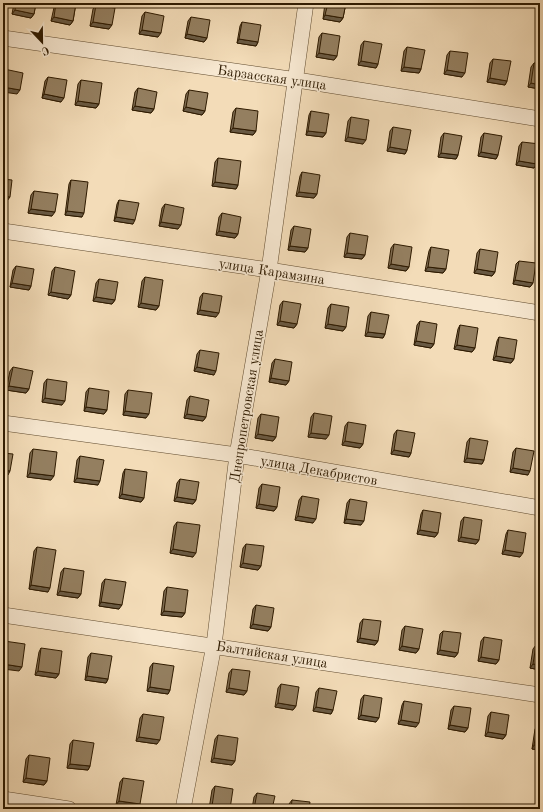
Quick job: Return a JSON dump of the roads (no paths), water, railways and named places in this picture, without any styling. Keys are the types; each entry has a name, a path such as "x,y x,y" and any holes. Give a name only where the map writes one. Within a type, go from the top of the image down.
{"street":[{"name":"Днепропетровская улица","path":"183,809 214,645 238,455 269,270 297,80 306,3"},
{"name":"Барзасская улица","path":"3,38 297,80 540,119"},
{"name":"улица Карамзина","path":"3,231 269,270 540,313"},
{"name":"улица Декабристов","path":"3,423 238,455 540,508"},
{"name":"Балтийская улица","path":"3,615 540,694"},
{"path":"3,799 69,809"}],"tram line":[{"path":"3,807 19,809"}]}
